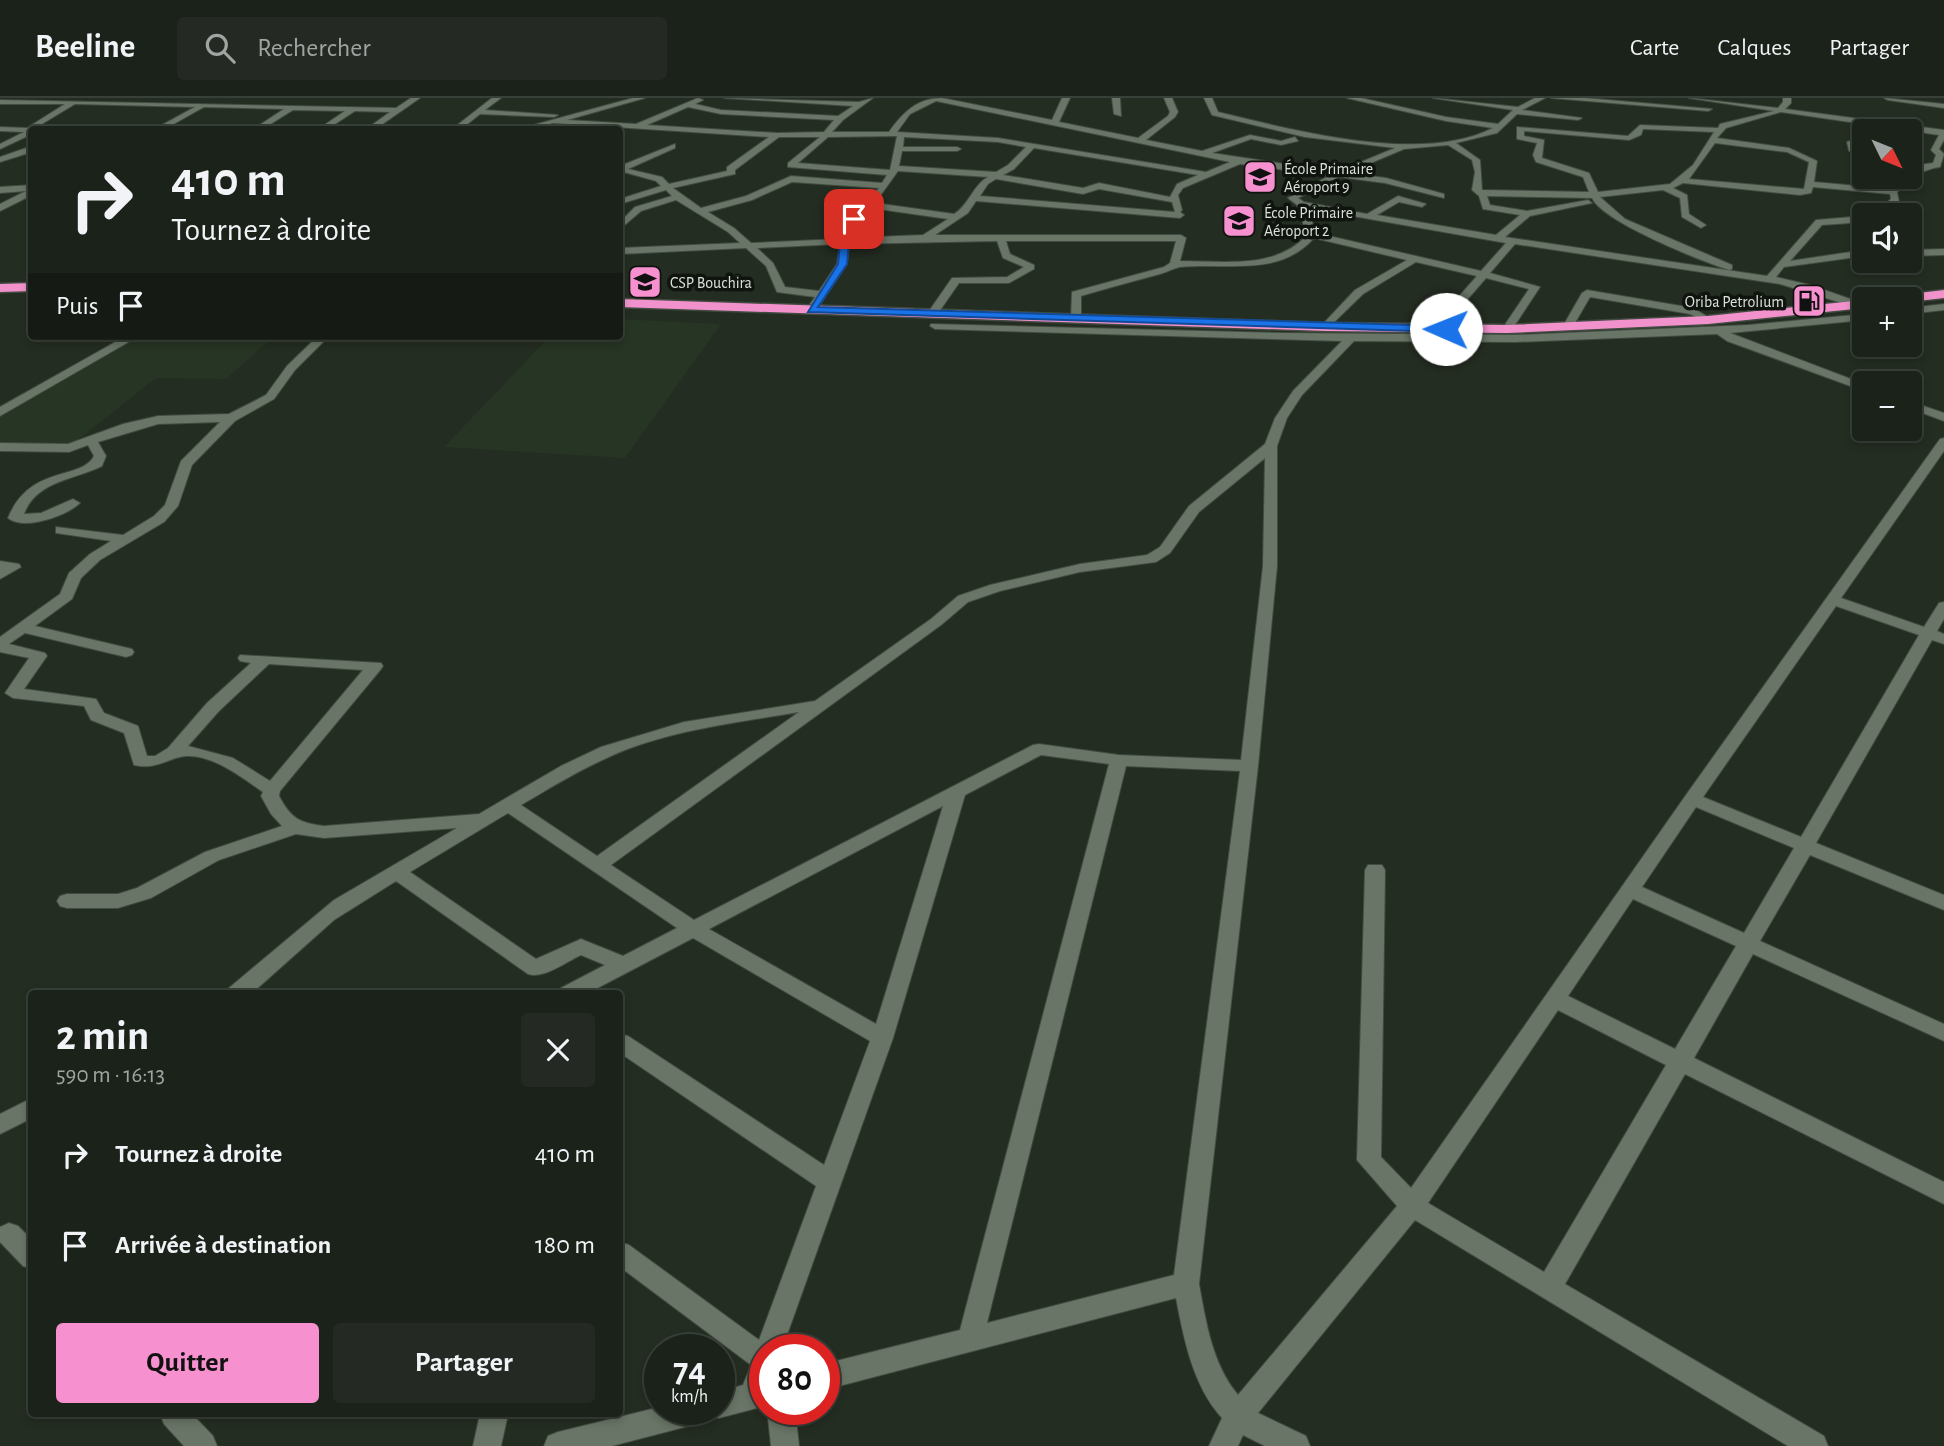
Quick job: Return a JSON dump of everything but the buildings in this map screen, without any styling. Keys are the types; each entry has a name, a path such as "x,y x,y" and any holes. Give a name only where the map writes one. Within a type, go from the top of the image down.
{"highway":[{"path":"0,288 28,287"},
{"path":"1922,297 1944,294"},
{"path":"623,303 811,310 933,320 1076,319 1436,329 1507,329 1708,320 1852,309"}],"street":[{"path":"33,103 47,98"},
{"path":"164,126 220,98"},
{"path":"374,126 416,98"},
{"path":"460,126 497,98"},
{"path":"534,126 641,98"},
{"path":"623,134 703,98"},
{"path":"728,98 861,104"},
{"path":"869,98 840,118 829,133 791,166 996,176 1083,191 1099,186 1174,200"},
{"path":"811,310 842,264 846,231 885,186 893,171 900,149 896,134 907,112 933,98 1239,160 1386,181 1441,196"},
{"path":"1055,122 1066,98"},
{"path":"1116,98 1118,114"},
{"path":"1140,140 1174,112 1168,98"},
{"path":"1208,98 1220,116 1304,135 1407,147 1454,142 1496,128 1517,111 1541,98"},
{"path":"1351,98 1496,128 1629,138 1638,134 1640,127 1719,130"},
{"path":"1437,98 1578,118"},
{"path":"1555,98 1617,103 1652,112 1650,104 1770,115"},
{"path":"1672,106 1676,98"},
{"path":"1693,98 1944,132 1935,150 1940,155 1937,165 1922,167"},
{"path":"1783,110 1787,98"},
{"path":"1888,98 1944,106"},
{"path":"1437,117 1467,101"},
{"path":"0,102 397,110"},
{"path":"0,111 20,102"},
{"path":"36,126 74,102"},
{"path":"1375,103 1370,107 1372,110 1409,122"},
{"path":"688,105 721,112 840,118"},
{"path":"262,126 290,109"},
{"path":"326,126 352,110"},
{"path":"1685,181 1719,130 1727,125 1783,110"},
{"path":"479,112 572,116"},
{"path":"553,121 621,126"},
{"path":"577,126 581,123"},
{"path":"623,126 777,135 896,134 998,140 1029,149"},
{"path":"1043,149 1081,127"},
{"path":"0,129 28,130"},
{"path":"1520,129 1520,137 1541,142 1537,155 1539,160 1586,175 1596,198 1632,226 1730,267 1741,275"},
{"path":"0,147 28,131"},
{"path":"1436,134 1467,150 1478,162 1480,172 1475,190 1481,193 1596,198"},
{"path":"623,201 666,187 732,172 730,169 777,135"},
{"path":"1203,153 1250,137 1281,142 1304,135"},
{"path":"1481,193 1488,207 1527,214 1685,181 1808,191 1813,161 1800,153 1713,140"},
{"path":"1852,143 1852,149"},
{"path":"623,168 671,146"},
{"path":"1407,147 1333,175 1324,184 1292,198 1301,204 1512,242 1769,279 1823,290 1852,303"},
{"path":"900,149 1043,149 1204,174"},
{"path":"925,238 956,218 975,198 981,186 1029,149"},
{"path":"0,160 28,150"},
{"path":"1175,264 1181,238 1180,215 1174,200 1175,191 1204,174 1239,160"},
{"path":"623,170 659,179 677,197 750,244 770,265 779,288 820,293"},
{"path":"623,174 631,171"},
{"path":"701,211 749,198 791,179 885,186"},
{"path":"0,183 28,181"},
{"path":"1810,184 1893,191 1896,200 1892,203"},
{"path":"1664,187 1684,197 1685,215 1701,225"},
{"path":"0,190 28,189"},
{"path":"4,206 28,191"},
{"path":"623,223 638,209 677,197"},
{"path":"975,198 1080,209 1180,215"},
{"path":"1368,217 1398,199 1422,204"},
{"path":"1301,204 1312,235"},
{"path":"4,206 28,205"},
{"path":"867,205 956,218"},
{"path":"1070,218 1080,209"},
{"path":"1497,239 1527,214"},
{"path":"1769,279 1819,222 1852,220"},
{"path":"1051,237 1061,228"},
{"path":"1312,235 1535,287 1507,329"},
{"path":"1076,319 1076,294 1167,269 1175,264 1275,261 1296,251 1312,235"},
{"path":"623,251 925,238 1181,238"},
{"path":"1001,238 1006,256 1031,267 1009,280 956,279 933,320 1352,337 1576,339 1720,331 1852,310"},
{"path":"1436,329 1512,242"},
{"path":"1922,253 1944,252"},
{"path":"1781,265 1852,255"},
{"path":"1326,327 1359,292 1415,259"},
{"path":"1568,326 1587,293 1693,311 1708,320"},
{"path":"1922,310 1944,307"},
{"path":"1720,331 1731,339 1852,384"},
{"path":"1296,1446 1238,1416 1210,1377 1196,1338 1186,1284 1249,766 1270,566 1271,446 1281,418 1297,393 1352,337"},
{"path":"0,412 127,340"},
{"path":"0,646 67,596 78,571 123,539 159,519 171,506 186,464 231,418 270,397 291,368 320,340"},
{"path":"1922,409 1944,417"},
{"path":"0,447 69,448 92,442 120,429 158,420 231,418"},
{"path":"74,503 43,517 15,518 19,505 33,488 97,463 100,456 92,442"},
{"path":"1223,1446 1238,1416 1412,1206 1632,890 1692,799 1944,442"},
{"path":"597,864 936,622 963,599 1036,577 1118,562 1151,559 1175,539 1194,509 1271,446"},
{"path":"61,530 123,539"},
{"path":"0,565 14,567 0,575"},
{"path":"1833,600 1936,636"},
{"path":"1548,1289 1805,845 1936,636 1944,606"},
{"path":"23,628 125,652"},
{"path":"0,646 40,656 7,692"},
{"path":"246,658 375,666 272,790 270,796 277,810 295,828"},
{"path":"7,692 90,702 97,716 132,730 141,761 158,761 174,752 214,707 265,659"},
{"path":"253,990 314,923 568,770 637,739 684,727 810,707 833,696"},
{"path":"576,990 1040,749 1119,760 1249,766"},
{"path":"174,752 187,751 226,760 272,790"},
{"path":"970,1340 1119,760"},
{"path":"774,1334 881,1038 957,791"},
{"path":"1692,799 1944,903"},
{"path":"508,805 693,929 881,1038"},
{"path":"67,901 118,901 144,893 212,856 295,828 324,832 482,820"},
{"path":"1375,870 1369,1160 1412,1206 1814,1446"},
{"path":"397,872 535,969 581,946 623,965"},
{"path":"1632,890 1944,1033"},
{"path":"1556,999 1944,1194"},
{"path":"623,1044 830,1182"},
{"path":"0,1125 28,1109"},
{"path":"9,1234 28,1254"},
{"path":"623,1255 749,1349"},
{"path":"840,1373 1186,1284"},
{"path":"177,1417 204,1446"},
{"path":"487,1446 493,1417"},
{"path":"558,1446 644,1424"},
{"path":"783,1425 785,1446"}],"shaded area":[{"path":"623,319 721,324 625,458 444,447 546,340 623,340"},
{"path":"131,340 270,340 226,379 156,378 69,447 0,445 0,415"}],"place":[{"name":"École Primaire Aéroport 9","path":"1260,177"},
{"name":"École Primaire Aéroport 2","path":"1239,221"},
{"name":"CSP Bouchira","path":"645,282"},
{"name":"Oriba Petrolium","path":"1809,301"}],"route":[{"path":"854,219 846,231 842,264 811,310 1446,329"}]}
